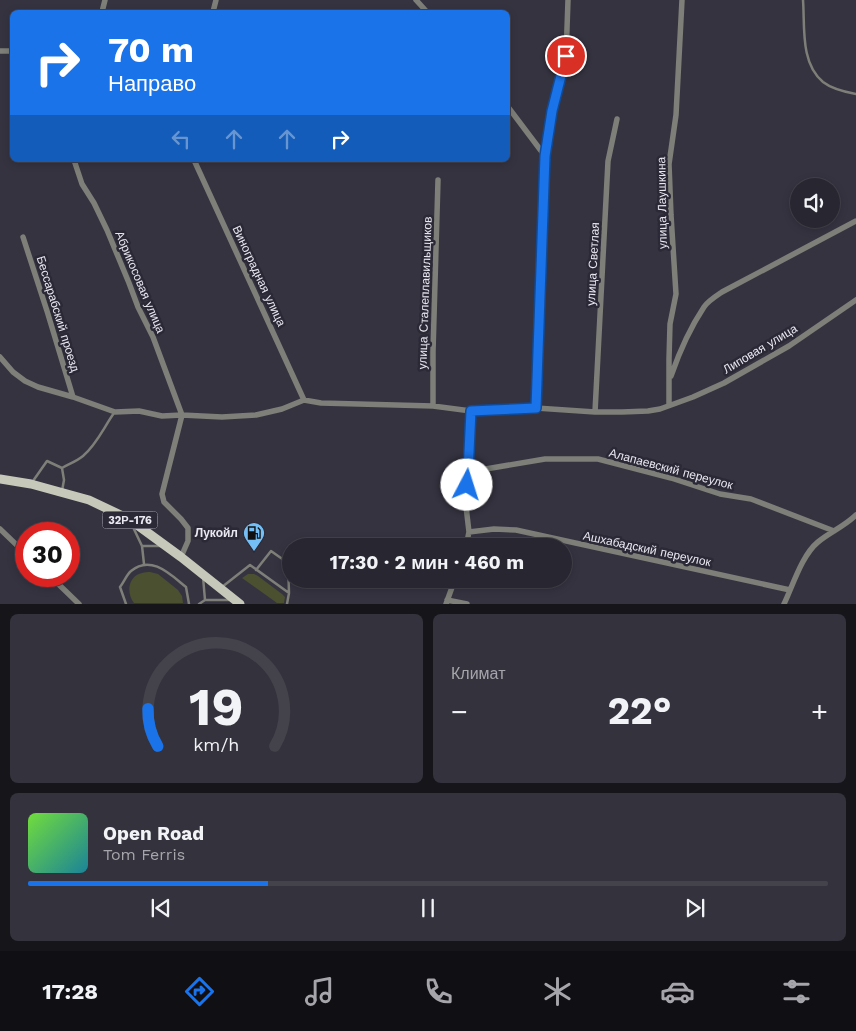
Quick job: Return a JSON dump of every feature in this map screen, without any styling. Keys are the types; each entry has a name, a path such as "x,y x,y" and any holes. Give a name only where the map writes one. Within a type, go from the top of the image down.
{"main road":[{"name":"32Р-176","path":"0,479 31,484 89,500 129,519 167,546 238,602"}],"street":[{"path":"416,0 425,10"},
{"path":"536,408 545,156 552,111 566,56 568,0"},
{"name":"улица Лаушкина","path":"669,405 670,324 676,294 669,164 676,115 682,0"},
{"path":"510,110 545,156"},
{"name":"улица Светлая","path":"595,412 608,162 617,119"},
{"name":"Абрикосовая улица","path":"75,162 82,184 94,203 130,283 138,308 152,337 182,414"},
{"name":"Виноградная улица","path":"195,162 304,400"},
{"name":"улица Сталеплавильщиков","path":"433,406 438,180"},
{"path":"669,380 688,336 704,306 722,292 856,221"},
{"name":"Бессарабский проезд","path":"24,237 73,397"},
{"name":"Липовая улица","path":"304,400 321,403 433,406 471,411 536,408 595,412 660,409 724,383 789,346 856,300"},
{"path":"0,357 13,372 25,381 115,412 139,411 162,416 182,414 222,417 256,415 282,409 304,400"},
{"path":"468,538 469,532 465,498 471,411"},
{"path":"181,557 188,541 188,528 164,502 162,494 182,414"},
{"name":"Алапаевский переулок","path":"468,472 545,458 598,459 671,478 720,494 751,499 834,531"},
{"path":"784,604 808,552 816,543 856,515"},
{"path":"0,529 15,543"},
{"name":"Ашхабадский переулок","path":"469,532 494,529 516,530 790,590"},
{"path":"61,587 79,604"},
{"path":"451,588 447,602 467,604"}],"lane":[{"path":"803,0 807,56 814,71 823,82 838,90 856,94"},
{"path":"62,468 84,455 99,438 105,425 115,412"},
{"path":"31,484 47,461 62,468"},
{"path":"62,468 64,480 62,492"},
{"path":"129,519 142,546 144,564"},
{"path":"142,546 167,546"},
{"path":"256,570 271,551 288,563 289,593 287,604"},
{"path":"126,604 120,587 131,571 144,564 159,566 186,587 189,604"},
{"path":"221,588 250,565 289,593"},
{"path":"202,573 205,600"},
{"path":"199,604 205,600 238,602"}],"green space":[{"path":"150,572 158,574 178,590 182,596 183,603 134,603 129,590 131,581 137,575"},
{"path":"248,574 258,576 282,594 285,597 284,603 277,603 242,578"}],"place":[{"name":"Лукойл","path":"254,552"}],"route":[{"path":"467,485 471,411 536,408 545,156 552,111 566,56"}]}
